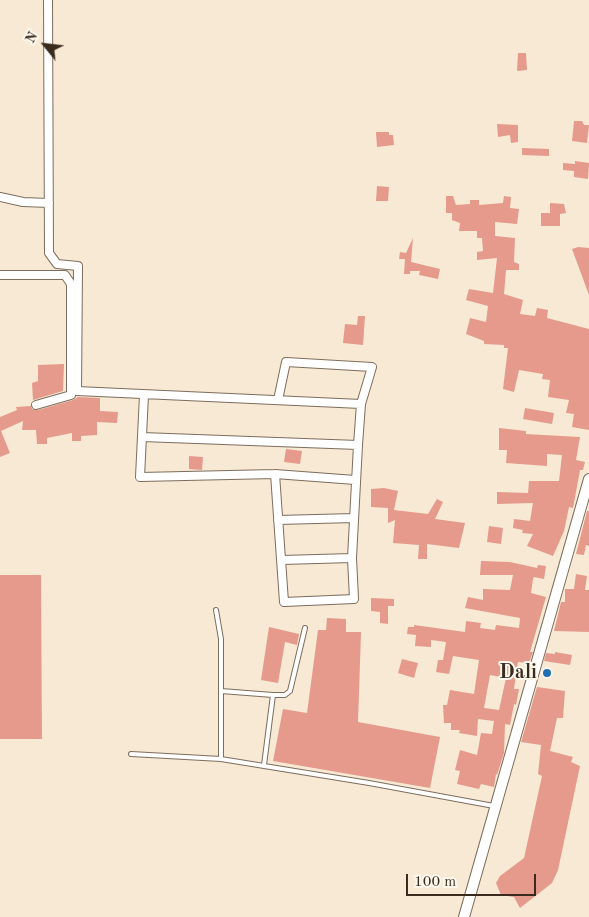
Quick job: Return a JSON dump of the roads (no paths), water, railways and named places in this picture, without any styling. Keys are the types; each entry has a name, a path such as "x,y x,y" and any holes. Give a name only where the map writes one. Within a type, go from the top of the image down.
{"street":[{"path":"48,0 49,253 57,264 78,266 77,392 361,404"},
{"path":"0,197 23,202 49,203"},
{"path":"0,275 65,275 71,284 71,395 36,406"},
{"path":"275,474 284,602 354,599 352,558 355,480 361,404 372,366 286,362 278,400"},
{"path":"144,395 140,477 275,474 355,480"},
{"path":"142,437 358,445"},
{"path":"464,917 494,806 589,479"},
{"path":"278,520 354,518"},
{"path":"282,560 352,558"}],"lane":[{"path":"216,610 221,639 221,758"},
{"path":"221,691 285,695 290,691 305,628"},
{"path":"264,765 272,695"},
{"path":"131,754 221,758 494,806"}],"place":[{"name":"Dali","path":"547,673"}]}
